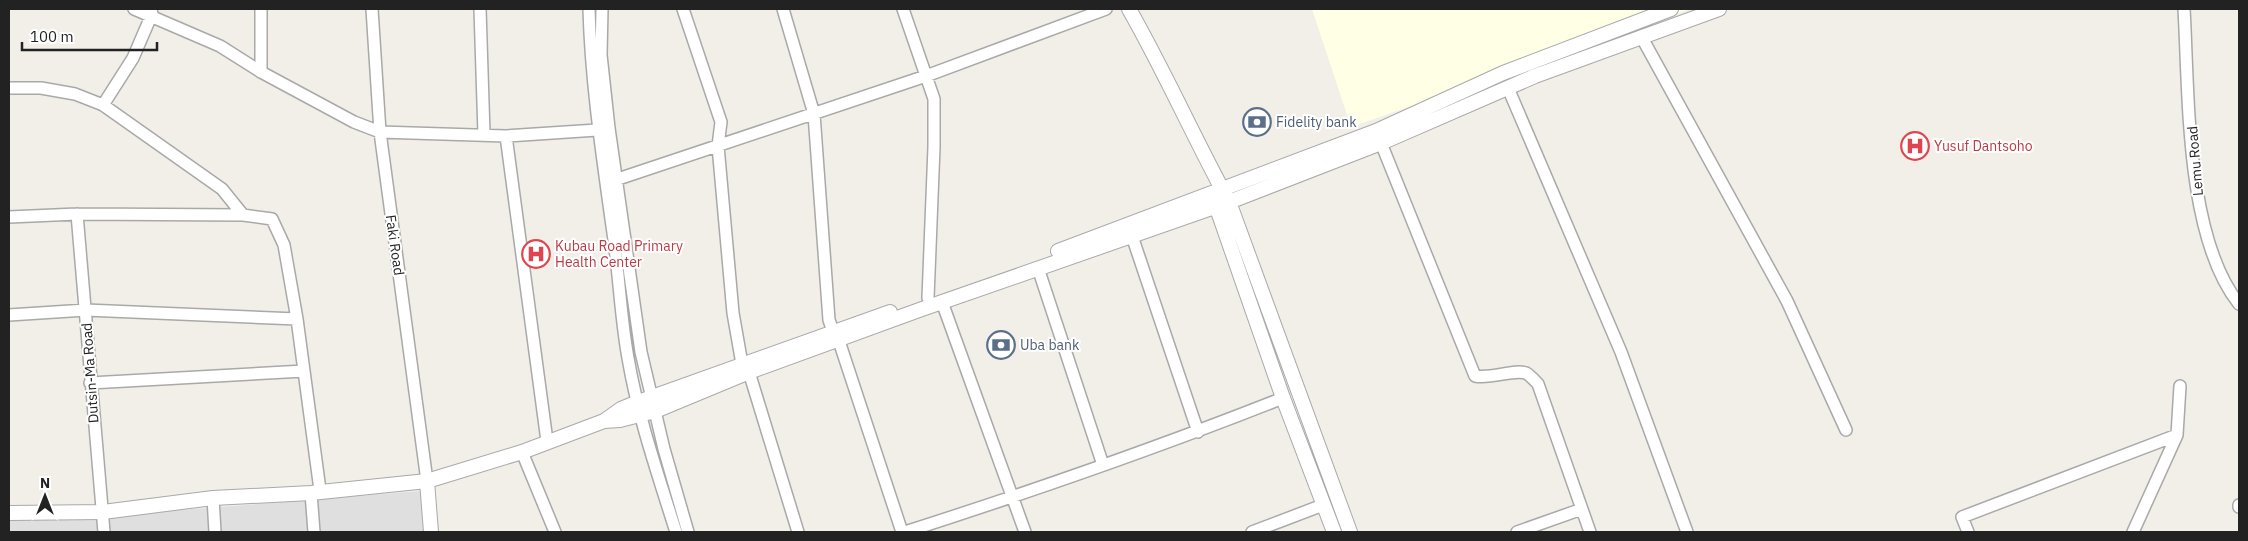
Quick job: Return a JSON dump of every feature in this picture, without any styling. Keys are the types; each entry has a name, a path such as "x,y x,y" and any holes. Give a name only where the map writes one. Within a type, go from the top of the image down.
{"street":[{"path":"134,9 152,12 220,46 261,72 354,122 380,132 506,136 597,130"},
{"path":"260,9 261,72"},
{"name":"Faki Road","path":"372,9 380,132 427,481"},
{"path":"480,9 484,134"},
{"path":"589,9 590,56 597,130 618,267 627,355 647,406 688,532"},
{"path":"602,9 602,55 609,128 618,179 647,406 676,532"},
{"path":"683,9 721,122 718,146 733,314 746,368 798,532"},
{"path":"783,9 814,114 829,320 904,532 1012,498 1198,432 1283,398"},
{"path":"903,9 934,99 928,298"},
{"path":"618,179 926,76 1106,9"},
{"path":"1130,9 1210,169 1216,196 1283,398 1334,532"},
{"path":"836,336 928,298 1216,196 1376,131 1520,66 1671,9"},
{"path":"1229,202 1381,143 1534,76 1719,9"},
{"name":"Lemu Road","path":"2184,9 2199,208 2210,247 2224,279 2239,304"},
{"path":"103,105 132,58 152,12"},
{"path":"1642,36 1786,301 1846,430"},
{"path":"9,88 50,89 75,94 103,105 222,189 243,215"},
{"path":"1508,88 1621,352 1687,532"},
{"path":"506,136 547,441"},
{"path":"1381,143 1475,376 1488,378 1515,372 1527,374 1538,384 1590,532"},
{"path":"1216,196 1229,202 1350,532"},
{"path":"9,513 103,512 212,498 427,481 522,452 547,441 836,336 942,302 1132,236 1216,196"},
{"path":"9,217 77,214 243,215 272,219 279,230 297,319 304,371 316,491 314,532"},
{"name":"Dutsin-Ma Road","path":"77,214 104,532"},
{"path":"1132,236 1198,432"},
{"path":"1038,268 1103,465"},
{"path":"942,302 1025,532"},
{"path":"9,315 86,310 297,319"},
{"path":"90,383 304,371"},
{"path":"2133,532 2177,435 2180,386"},
{"path":"1968,532 1962,517 2177,435"},
{"path":"522,452 555,532"},
{"path":"427,481 431,532"},
{"path":"212,498 216,532"},
{"path":"1252,532 1323,505"},
{"path":"1517,532 1582,509"}],"shaded area":[{"path":"1312,9 1690,9 1351,127"},
{"path":"421,491 424,532 9,532 9,521"}],"place":[{"name":"Fidelity bank","path":"1257,122"},
{"name":"Yusuf Dantsoho","path":"1915,146"},
{"name":"Kubau Road Primary Health Center","path":"536,254"},
{"name":"Uba bank","path":"1001,345"}]}
